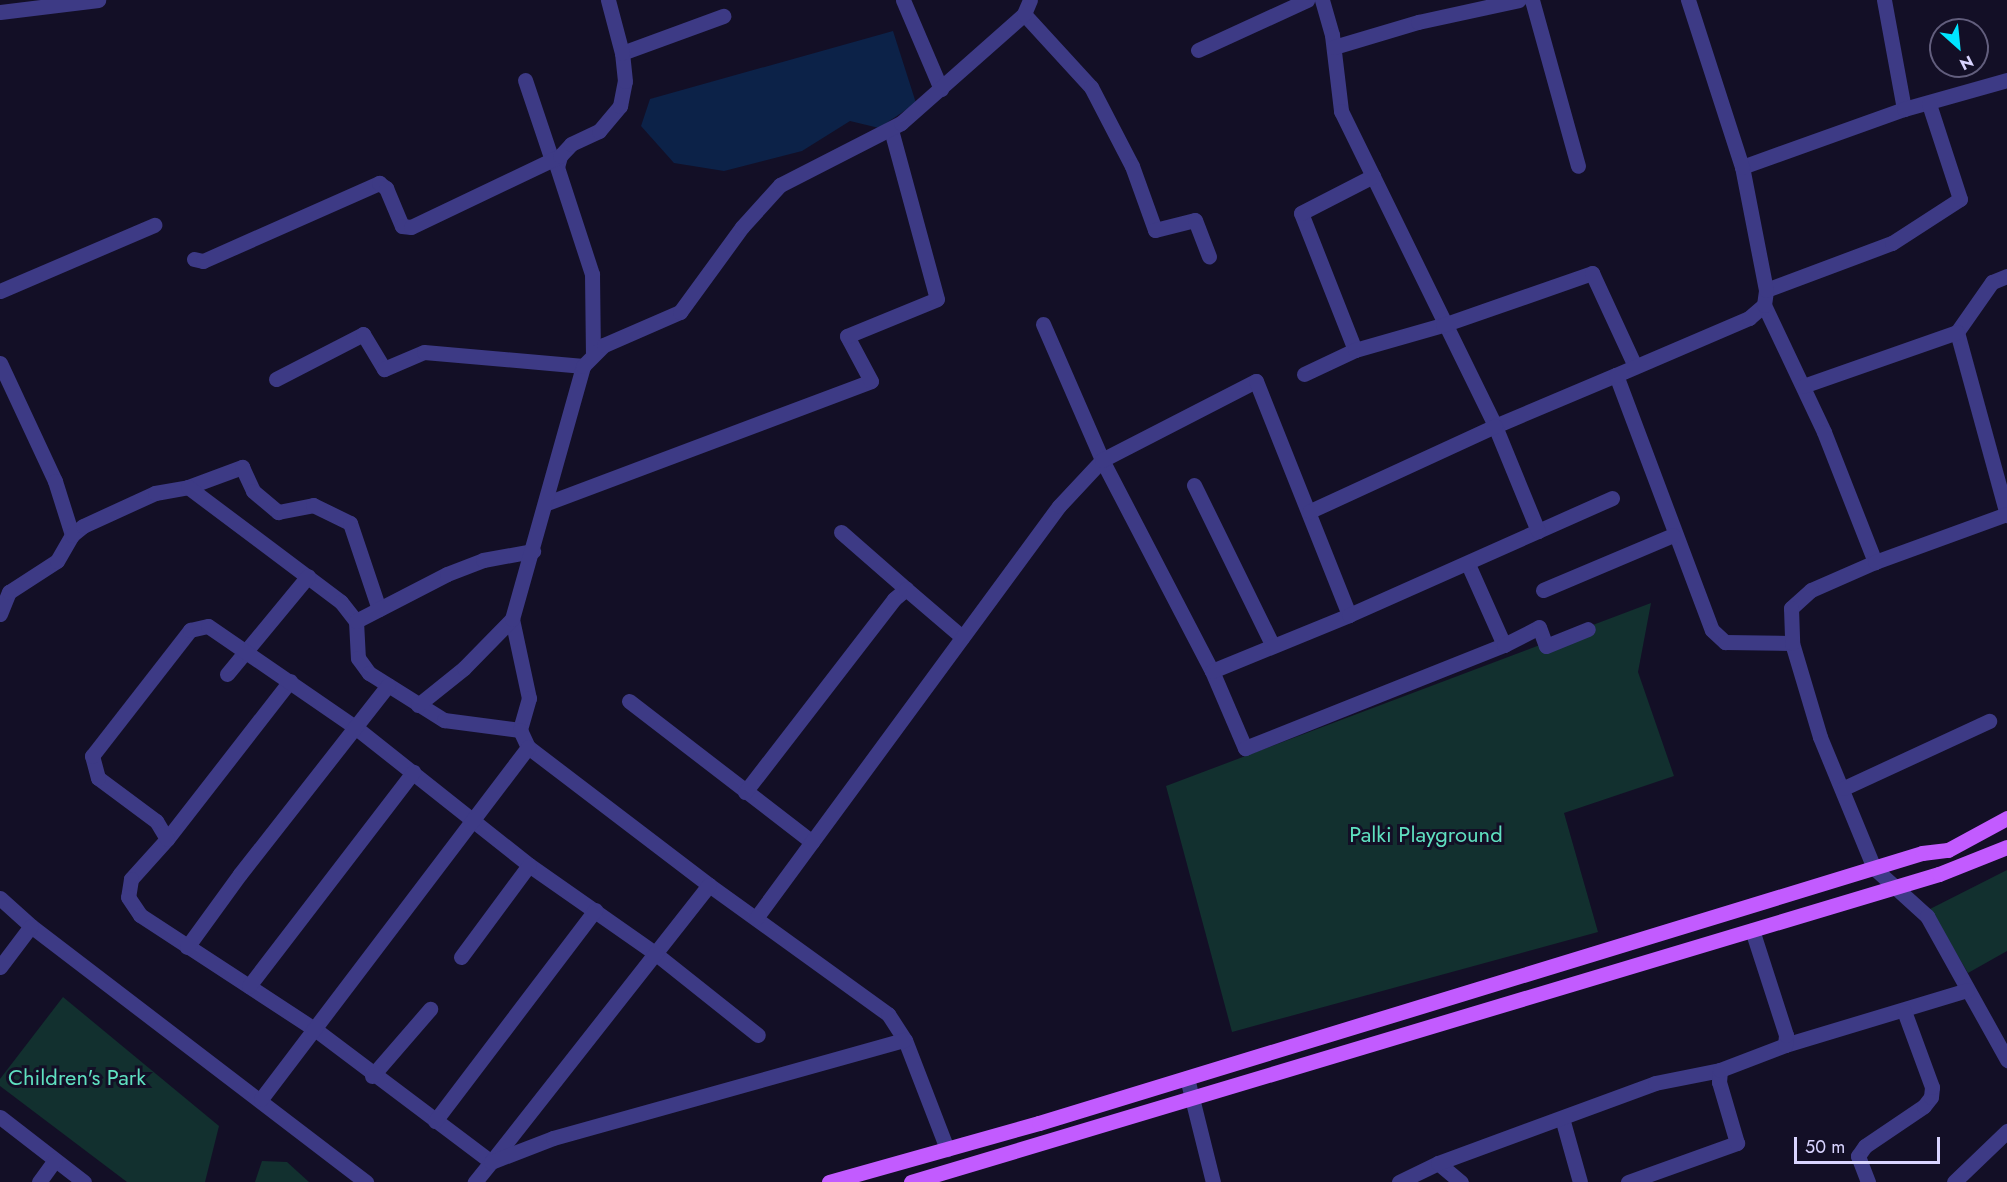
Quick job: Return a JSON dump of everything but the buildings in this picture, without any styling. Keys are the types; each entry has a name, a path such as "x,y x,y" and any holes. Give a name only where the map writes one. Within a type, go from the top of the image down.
{"main road":[{"path":"828,1182 1187,1078 1874,868 1948,850 2007,818"},
{"path":"911,1182 1897,886 2007,847"},
{"path":"1644,939 1651,961"}],"street":[{"path":"0,12 98,0"},
{"path":"194,259 203,261 379,183 386,188 402,226 411,227 556,158 571,144 599,131 620,106 625,81 622,53 608,0"},
{"path":"903,0 941,89"},
{"path":"1198,50 1307,0"},
{"path":"1323,0 1334,47 1341,111 1443,325 1495,426 1538,531"},
{"path":"1334,47 1418,22 1519,0"},
{"path":"1532,0 1578,166"},
{"path":"1688,0 1742,166 1765,298 1875,562"},
{"path":"1884,0 1904,109"},
{"path":"418,705 464,668 512,619 547,503 583,366 593,353 621,336 680,312 742,227 780,185 891,130 941,89 1027,7 1091,87 1132,166 1155,230 1195,220 1209,256"},
{"path":"622,53 723,16"},
{"path":"525,80 556,158 592,274 596,331 593,353"},
{"path":"1742,166 1904,109 1929,104 2007,80"},
{"path":"1310,511 1495,426 1749,318 1765,298 1892,243 1960,199 1929,104"},
{"path":"547,503 871,381 847,336 937,299 891,130"},
{"path":"1355,350 1301,213 1373,176"},
{"path":"0,291 154,225"},
{"path":"1304,374 1355,350 1443,325 1592,273 1635,366"},
{"path":"1803,386 1957,332 1992,282 2007,276"},
{"path":"1042,324 1102,460 1212,671 1245,748 1504,645 1539,627 1546,646 1588,629"},
{"path":"1957,332 2007,514 1875,562 1811,590 1791,608 1792,644 1820,737 1844,789 1874,868 1897,886 1927,916 2007,1060"},
{"path":"276,379 363,334 384,369 424,352 583,366"},
{"path":"0,363 55,481 72,535"},
{"path":"1616,375 1673,535 1718,639 1792,644"},
{"path":"756,918 1059,506 1102,460 1256,381 1310,511 1349,615"},
{"path":"0,614 9,592 57,561 72,535 108,513 155,493 188,487 242,467 253,491 278,512 313,505 350,523 379,609"},
{"path":"1194,485 1273,646"},
{"path":"188,487 341,602 356,621 358,658 369,673 444,720 520,730"},
{"path":"1212,671 1468,564 1612,498"},
{"path":"841,532 962,637"},
{"path":"1543,590 1673,535"},
{"path":"356,621 474,564 533,551"},
{"path":"1468,564 1504,645"},
{"path":"227,674 308,576"},
{"path":"745,792 894,599 906,589"},
{"path":"512,619 529,698 520,730 528,747 709,885 888,1014 905,1040 946,1149"},
{"path":"167,839 156,821 98,778 92,756 190,630 208,626 355,727 530,865 656,954 758,1035"},
{"path":"290,681 167,839 130,879 128,897 140,915 316,1030 372,1076 491,1162"},
{"path":"188,948 388,686"},
{"path":"629,701 812,842"},
{"path":"1844,789 1989,721"},
{"path":"261,1099 316,1030 472,818 528,747"},
{"path":"249,986 413,772"},
{"path":"461,957 530,865"},
{"path":"475,1182 709,885"},
{"path":"0,898 31,926 261,1099 366,1182"},
{"path":"435,1121 595,910"},
{"path":"0,967 31,926"},
{"path":"1752,930 1786,1035 1785,1045"},
{"path":"1399,1182 1438,1163 1655,1083 1720,1071 1785,1045 1904,1011 1967,990"},
{"path":"372,1076 430,1009"},
{"path":"1868,1182 1858,1156 1865,1146 1924,1106 1930,1097 1932,1087 1904,1011"},
{"path":"491,1162 553,1138 905,1040"},
{"path":"1628,1182 1737,1143 1719,1082 1720,1071"},
{"path":"1187,1078 1213,1182"},
{"path":"0,1117 84,1182"},
{"path":"1562,1118 1580,1182"},
{"path":"1954,1182 2007,1131"},
{"path":"39,1182 55,1160"},
{"path":"1438,1163 1461,1182"}],"green space":[{"name":"Palki Playground","path":"1651,603 1638,672 1674,776 1564,813 1598,932 1232,1032 1166,786"},
{"path":"2007,870 2007,951 1968,973 1930,909"},
{"name":"Children's Park","path":"63,997 219,1126 205,1182 127,1182 0,1086 0,1079"},
{"path":"262,1161 287,1162 309,1182 255,1182"}],"water":[{"path":"893,31 916,103 879,128 850,121 802,151 724,171 674,163 641,126 650,99"}]}
